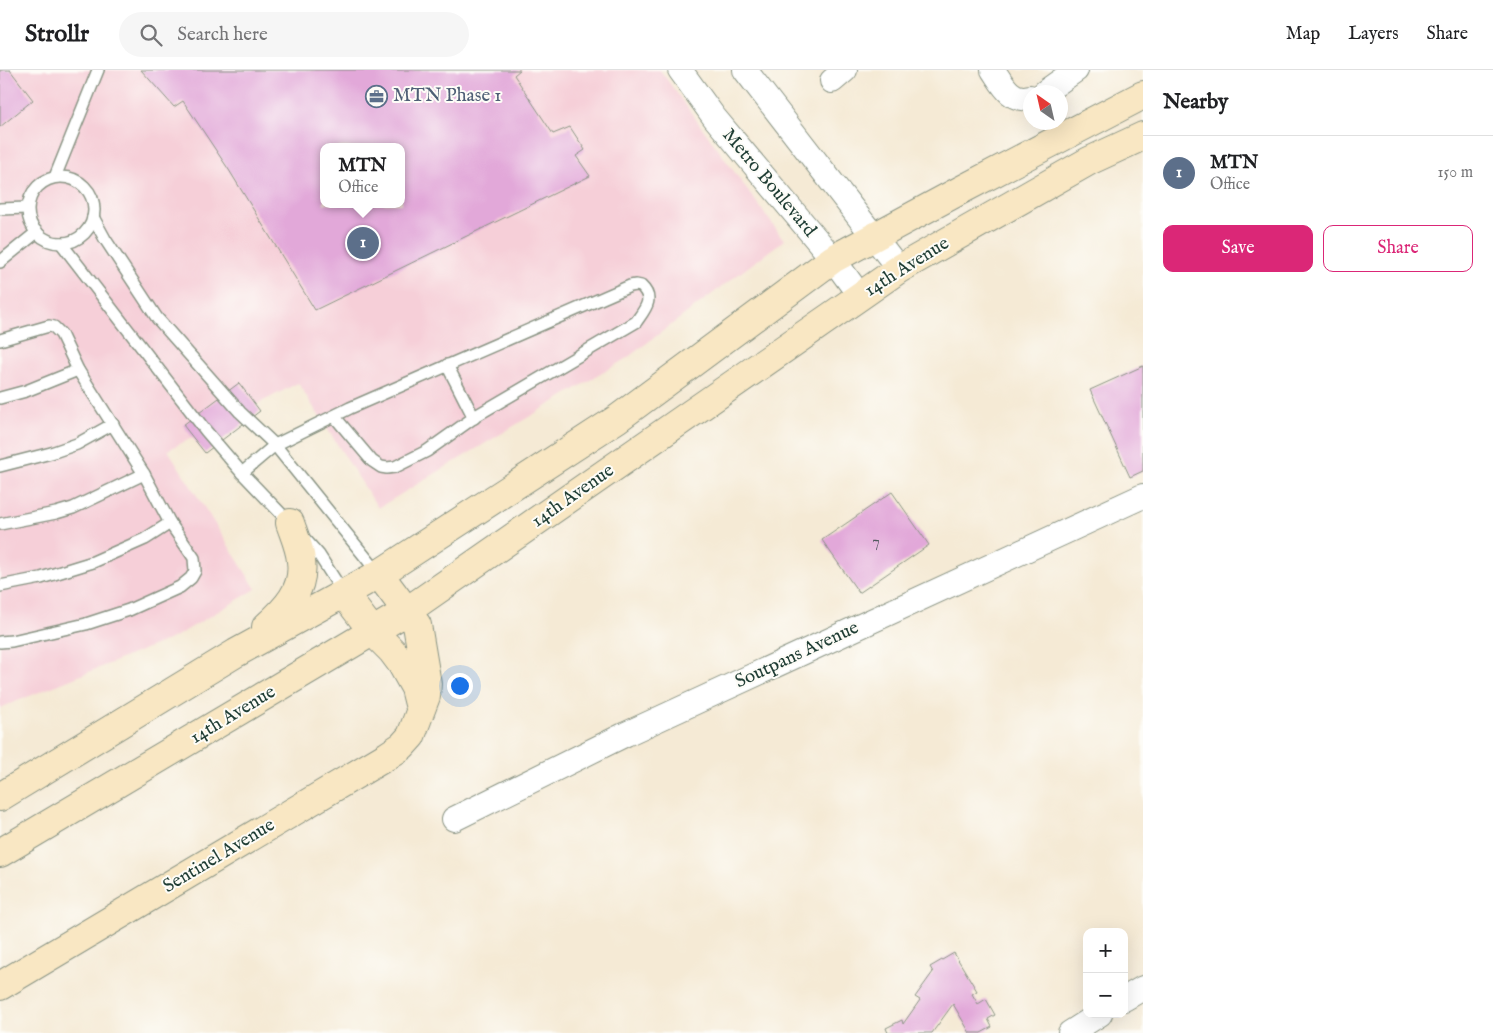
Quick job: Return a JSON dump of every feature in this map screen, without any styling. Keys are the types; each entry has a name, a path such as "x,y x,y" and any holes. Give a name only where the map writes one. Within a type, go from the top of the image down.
{"main road":[{"name":"14th Avenue","path":"0,797 236,653 379,574 617,419 833,259 1143,95"},
{"name":"14th Avenue","path":"0,853 407,611 899,269 1089,161 1143,136"},
{"path":"236,653 288,606 298,590 301,579 301,560 290,523"},
{"name":"Sentinel Avenue","path":"0,986 402,746 411,736 426,696 427,684 417,626 379,574"},
{"path":"344,594 372,632 401,662 415,688 421,710"}],"street":[{"name":"Metro Boulevard","path":"680,70 714,117 833,259 860,296"},
{"path":"745,70 899,269"},
{"path":"993,70 1008,92 1023,99"},
{"path":"1055,85 1076,70"},
{"name":"Soutpans Avenue","path":"454,819 635,730 1143,496"},
{"path":"1128,997 1143,988"},
{"path":"1070,1033 1094,1018"}],"lane":[{"path":"56,177 98,70"},
{"path":"56,177 76,180 85,187 91,196 94,206 93,217 89,227 82,236 62,243 41,237 28,218 27,208 30,197 36,188 45,180 56,177"},
{"path":"0,209 27,208"},
{"path":"93,217 105,239 157,318 240,412 275,445 379,574"},
{"path":"0,262 37,232"},
{"path":"62,243 206,431 242,473 319,554 344,594"},
{"path":"242,473 275,445 334,416 447,365 630,286 641,286 648,295 646,306 636,322 474,418 427,452 395,467 387,468 372,461 334,416"},
{"path":"0,340 43,327 54,327 61,334 78,370 144,474 170,523 194,558 196,571 180,587 129,610 86,624 0,642"},
{"path":"447,365 474,418"},
{"path":"0,398 26,391 78,370"},
{"path":"0,466 51,453 77,444 113,424"},
{"path":"0,524 73,508 144,474"},
{"path":"0,586 41,578 93,562 145,540 170,523"}],"shaded area":[{"path":"0,70 660,70 784,240 627,358 378,508 298,383 168,450 256,589 175,637 0,708"}],"building":[{"path":"0,70 10,70 33,100 0,127"},
{"path":"141,70 520,70 514,75 553,134 570,127 585,150 576,156 590,176 315,310 229,170 183,101 174,107"},
{"path":"1143,366 1143,471 1130,477 1090,390"},
{"path":"239,383 260,411 205,453 183,425"},
{"path":"892,492 929,545 859,593 822,540"},
{"path":"954,953 977,991 972,994 978,1004 986,999 995,1015 988,1019 992,1027 981,1033 970,1033 953,1004 932,1033 888,1033 886,1028 902,1020 903,1024 920,1000 915,997 933,972 930,967"}],"place":[{"name":"MTN Phase 1","path":"377,96"},
{"name":"MTN","path":"363,243"}]}
